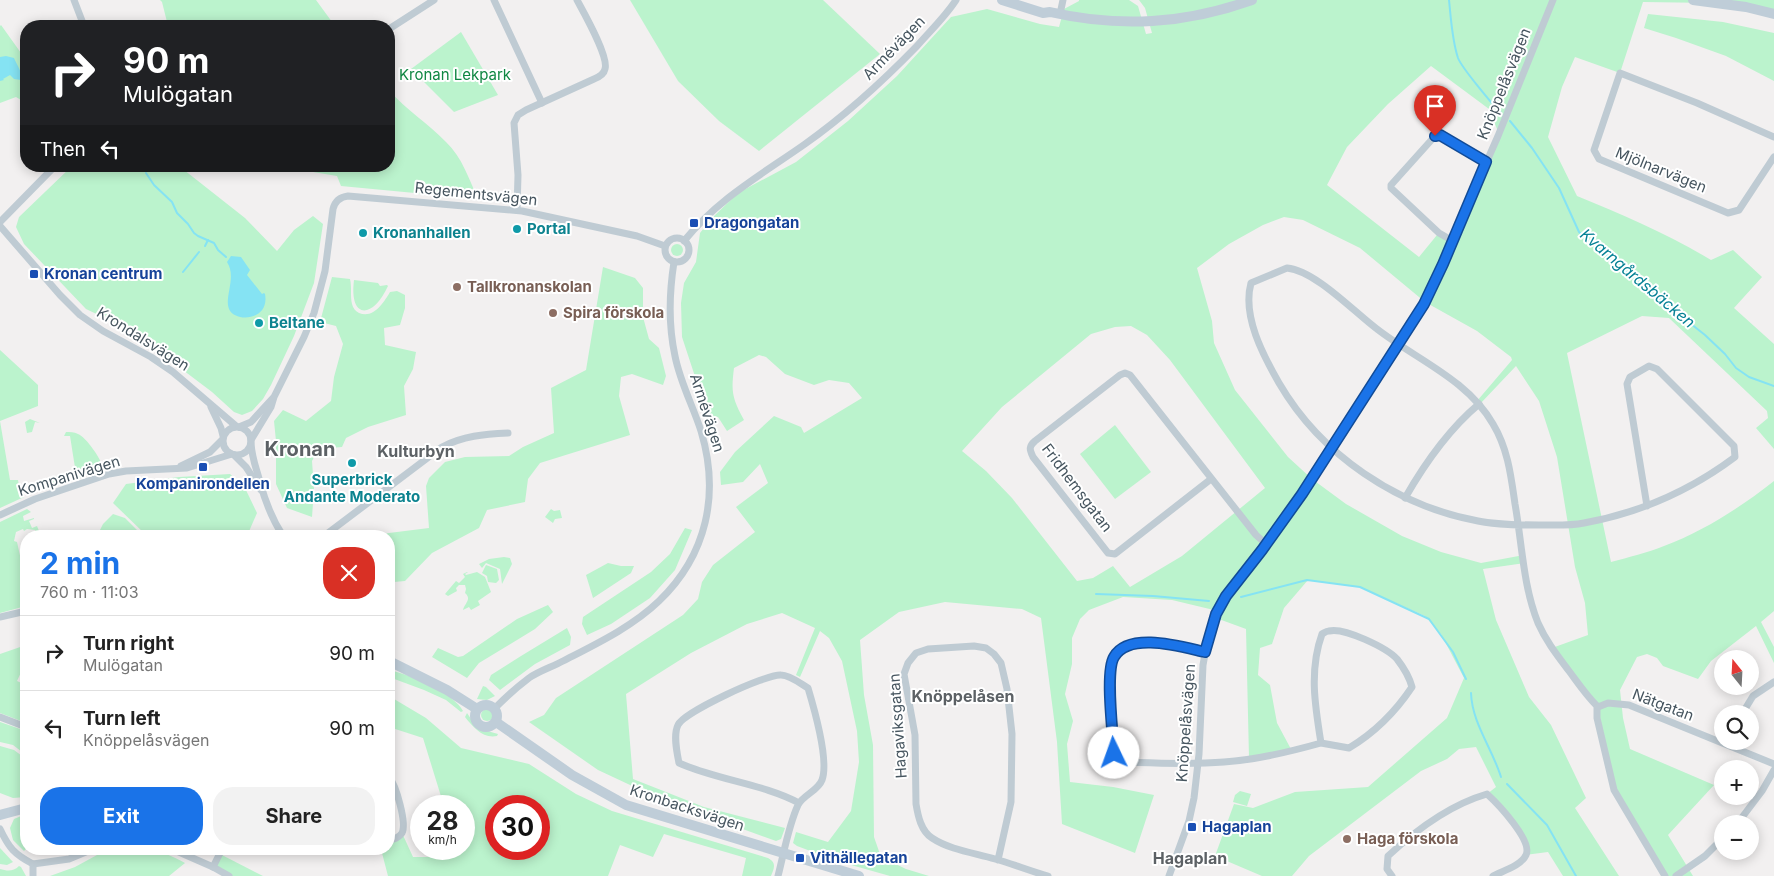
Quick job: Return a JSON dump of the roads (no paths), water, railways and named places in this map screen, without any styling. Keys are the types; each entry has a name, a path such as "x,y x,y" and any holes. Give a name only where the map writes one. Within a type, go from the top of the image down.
{"street":[{"path":"74,0 82,20"},
{"path":"395,25 434,0"},
{"path":"494,0 542,103"},
{"path":"517,210 518,175 514,123 521,112 594,79 604,72 605,69 604,56 577,0"},
{"name":"Armévägen","path":"684,241 701,221 727,198 813,138 854,107 879,85 939,22 956,0"},
{"path":"1002,0 1038,12 1055,13 1094,21 1152,22 1199,15 1252,0"},
{"path":"1023,0 1055,13"},
{"path":"1055,13 1063,0"},
{"name":"Knöppelåsvägen","path":"1168,876 1189,821 1194,798 1199,764 1202,676 1205,652 1211,630 1222,603 1232,587 1266,544 1332,448 1424,304 1501,130 1553,0"},
{"path":"1693,0 1746,7 1774,14"},
{"name":"Mjölnarvägen","path":"1774,137 1697,103 1620,73 1594,150 1599,159 1728,213 1739,210 1774,158"},
{"path":"1453,241 1440,233 1391,188 1392,185 1435,136 1440,135 1486,162"},
{"path":"0,222 49,172"},
{"name":"Regementsvägen","path":"274,397 314,313 325,271 333,209 335,202 341,198 348,196 517,210 638,236 666,246"},
{"name":"Krondalsvägen","path":"0,226 60,295 80,315 103,332 166,367 211,407 237,427"},
{"path":"670,240 684,241 688,247 688,255 682,261 674,262 669,259 666,255 666,246 670,240"},
{"name":"Armévägen","path":"494,708 530,677 638,620 668,593 692,560 699,545 708,513 710,496 709,465 701,430 683,385 672,344 669,305 674,262"},
{"path":"1647,506 1627,384 1630,377 1649,366 1657,369 1734,446 1735,456 1714,472 1690,486 1647,506 1600,520 1578,524 1518,525 1464,518 1432,509 1406,498 1370,477 1332,448 1313,429 1280,385 1265,356 1251,317 1249,292 1251,283 1287,268 1301,272 1329,290 1358,315 1399,345 1456,382 1479,404 1493,424 1505,451 1509,467 1518,525 1530,597 1538,624 1587,697 1598,707 1597,718 1614,790 1665,876"},
{"name":"Fridhemsgatan","path":"1212,479 1115,554 1108,553 1033,457 1030,445 1120,375 1125,373 1130,375 1144,391 1212,479 1256,536 1266,544"},
{"path":"262,492 246,467 224,448 223,438 229,429 248,424 274,397"},
{"path":"233,455 244,453 248,449 274,397"},
{"path":"1406,498 1422,469 1441,443 1479,404"},
{"name":"Krondalsvägen","path":"211,407 223,438"},
{"path":"237,427 248,431 253,463 262,492 268,510 280,530"},
{"path":"332,530 442,447 463,437 508,433"},
{"name":"Kompanivägen","path":"179,468 210,452 223,438"},
{"name":"Kompanivägen","path":"0,515 35,499 110,474 126,471 186,468 233,455"},
{"path":"0,617 20,612"},
{"path":"1205,652 1166,643 1140,642 1120,650 1114,657 1110,679 1114,753 1117,760 1120,762 1199,764 1266,756 1321,743 1349,748 1360,741 1398,707 1412,687 1408,674 1397,659 1387,650 1352,634 1330,630 1322,634 1316,649 1313,677 1315,707 1321,743"},
{"name":"Hagaviksgatan","path":"998,860 1011,802 1012,774 1012,734 1007,689 1001,663 986,648 974,646 928,648 916,653 910,659 904,674 915,735 917,814 922,826 931,838 950,846 1048,876"},
{"path":"395,664 448,690 477,709"},
{"path":"778,876 783,853 799,803 822,780 823,758 808,688 780,674 754,682 725,696 699,709 678,724 676,734 679,763 788,797 799,803"},
{"path":"1748,705 1753,696 1774,682"},
{"name":"Nätgatan","path":"1598,707 1608,703 1624,704 1714,737"},
{"path":"485,704 494,708 498,716 496,722 487,727 480,725 475,716 477,709 485,704"},
{"path":"0,718 20,725"},
{"name":"Kronbacksvägen","path":"496,722 579,780 626,805 859,876"},
{"name":"Nätgatan","path":"1744,750 1774,764"},
{"path":"1744,815 1762,791 1774,770"},
{"path":"395,785 403,824 402,833 395,838"},
{"path":"1392,876 1387,869 1388,856 1404,841 1447,810 1472,798 1487,794 1501,808 1527,845 1526,855 1521,862 1492,876"},
{"path":"0,815 20,810"},
{"path":"0,829 15,853 33,864 70,859 79,855"},
{"path":"1676,876 1705,856 1714,847"},
{"path":"186,855 229,876"},
{"path":"213,867 219,855"},
{"path":"33,864 33,876"}],"water":[{"path":"0,57 14,58 20,72 20,80 14,79 10,75 0,81"},
{"path":"231,256 241,257 250,270 247,275 262,294 265,294 265,303 262,310 251,317 244,318 238,316 229,309 228,299 231,274 227,262"}],"waterway":[{"name":"Kvarngårdsbäcken","path":"1449,0 1453,37 1458,58 1484,94 1501,113"},
{"name":"Kvarngårdsbäcken","path":"1510,121 1532,148 1559,188 1579,232 1705,335 1725,354 1736,368 1749,377 1774,386"},
{"path":"146,173 154,185 172,202 177,213 194,233 214,243 218,250 226,257"},
{"path":"205,246 208,240"},
{"path":"183,272 199,252"},
{"path":"1241,597 1307,580 1360,587 1429,619 1453,652 1466,679"},
{"path":"1096,594 1153,596 1209,601"},
{"path":"1471,693 1475,715 1501,777"},
{"path":"1507,784 1547,825 1576,876"}],"place":[{"name":"Dragongatan","path":"694,223"},
{"name":"Portal","path":"517,229"},
{"name":"Kronanhallen","path":"363,233"},
{"name":"Kronan centrum","path":"34,274"},
{"name":"Tallkronanskolan","path":"457,287"},
{"name":"Spira förskola","path":"553,313"},
{"name":"Beltane","path":"259,323"},
{"name":"Superbrick Andante Moderato","path":"352,463"},
{"name":"Kompanirondellen","path":"203,467"},
{"name":"Hagaplan","path":"1192,827"},
{"name":"Haga förskola","path":"1347,839"},
{"name":"Vithällegatan","path":"800,858"}],"district":[{"name":"Kronan","path":"300,449"},
{"name":"Kulturbyn","path":"416,451"},
{"name":"Knöppelåsen","path":"963,696"},
{"name":"Hagaplan","path":"1190,858"}],"park label":[{"name":"Kronan Lekpark","path":"455,75"}]}
